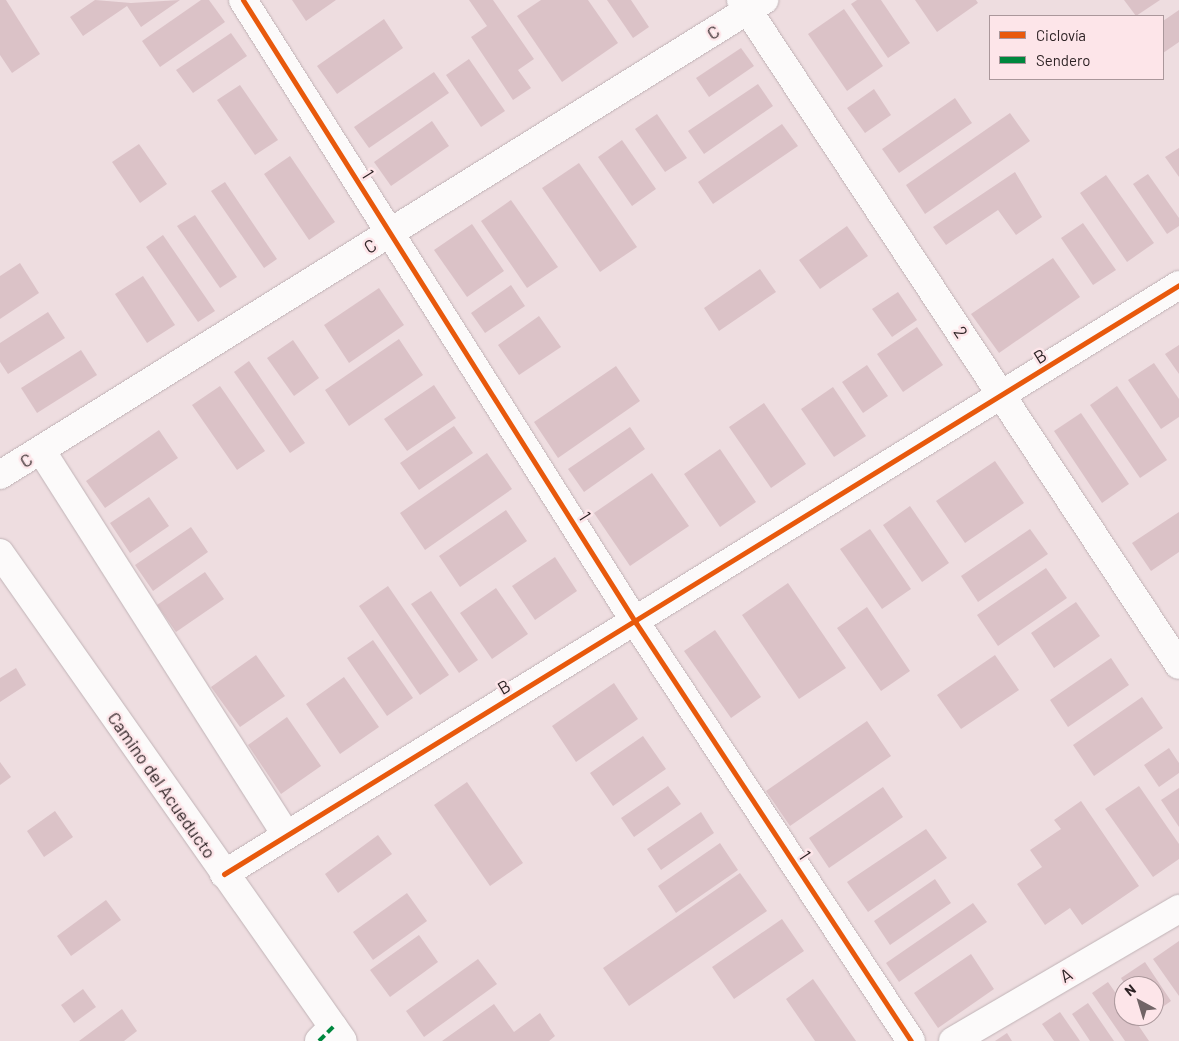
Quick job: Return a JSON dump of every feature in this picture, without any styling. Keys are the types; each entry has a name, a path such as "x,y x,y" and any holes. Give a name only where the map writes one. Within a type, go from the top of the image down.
{"street":[{"name":"1","path":"243,0 636,623 911,1041"},
{"name":"C","path":"0,475 389,234 751,3"},
{"name":"2","path":"751,3 1179,665"},
{"name":"B","path":"224,874 285,833 636,623 1179,285"},
{"path":"42,450 285,833"},
{"name":"Camino del Acueducto","path":"0,553 224,874 332,1036"},
{"name":"A","path":"953,1041 1179,909"}],"building":[{"path":"0,0 6,0 40,54 12,73 0,55"},
{"path":"95,0 131,3 180,0 141,27 127,6 83,36 70,17"},
{"path":"201,0 209,0 225,22 160,67 142,41"},
{"path":"292,0 336,0 306,21"},
{"path":"469,0 493,0 534,59 518,70 531,88 513,100 471,37 487,26"},
{"path":"541,0 588,0 618,43 562,82 517,16"},
{"path":"607,0 631,0 649,27 633,38"},
{"path":"857,0 881,0 910,43 888,58 851,4"},
{"path":"915,0 976,0 978,3 937,32"},
{"path":"1124,0 1160,0 1138,15 1135,15"},
{"path":"844,9 883,66 847,91 808,34"},
{"path":"1179,10 1179,42 1164,52 1164,20"},
{"path":"384,19 403,48 337,94 317,66"},
{"path":"231,33 247,56 193,93 176,70"},
{"path":"741,48 754,66 709,97 696,78"},
{"path":"469,59 505,111 481,127 446,75"},
{"path":"434,72 449,93 369,148 354,127"},
{"path":"758,84 773,106 704,154 688,131"},
{"path":"240,85 278,140 255,155 217,100"},
{"path":"874,89 891,115 865,133 847,108"},
{"path":"955,98 972,123 899,173 882,149"},
{"path":"1010,113 1030,141 925,214 906,185"},
{"path":"657,114 687,158 665,172 635,129"},
{"path":"432,121 449,146 391,186 374,162"},
{"path":"782,124 798,146 713,204 698,182"},
{"path":"622,140 656,189 632,206 598,157"},
{"path":"139,144 167,184 140,203 112,162"},
{"path":"1179,148 1179,177 1165,157"},
{"path":"290,156 335,222 309,240 264,174"},
{"path":"579,163 637,247 600,272 542,188"},
{"path":"1015,172 1042,217 1016,235 998,210 946,245 933,227"},
{"path":"1148,174 1179,218 1179,226 1167,234 1133,184"},
{"path":"1106,175 1154,243 1127,262 1080,193"},
{"path":"225,182 277,259 264,268 211,191"},
{"path":"511,200 558,267 527,288 481,221"},
{"path":"195,215 237,277 220,288 177,226"},
{"path":"1083,223 1116,270 1093,285 1061,238"},
{"path":"472,224 504,271 467,297 434,250"},
{"path":"847,226 868,256 820,289 799,260"},
{"path":"163,235 215,311 198,322 146,247"},
{"path":"1053,258 1080,297 999,353 971,314"},
{"path":"20,263 39,293 0,319 0,276"},
{"path":"760,269 776,292 719,331 704,308"},
{"path":"143,276 175,325 147,343 115,294"},
{"path":"511,285 525,306 485,333 471,313"},
{"path":"379,288 404,325 349,363 324,325"},
{"path":"898,292 917,320 892,337 872,309"},
{"path":"48,312 65,338 8,374 0,362 0,343"},
{"path":"539,316 561,347 519,375 498,345"},
{"path":"917,327 943,365 903,392 877,354"},
{"path":"399,339 423,375 349,426 325,390"},
{"path":"293,340 319,378 294,396 267,358"},
{"path":"1179,345 1179,374 1165,354"},
{"path":"81,350 97,375 37,413 21,388"},
{"path":"249,361 305,443 290,453 234,372"},
{"path":"1154,363 1179,399 1179,417 1161,429 1128,380"},
{"path":"867,365 888,396 863,413 842,382"},
{"path":"616,366 640,401 558,458 534,422"},
{"path":"434,385 456,418 407,451 384,419"},
{"path":"220,386 265,451 237,470 192,405"},
{"path":"1117,386 1167,460 1140,478 1090,405"},
{"path":"833,387 866,436 834,457 801,409"},
{"path":"764,403 806,464 771,488 729,427"},
{"path":"1081,413 1129,484 1102,503 1054,431"},
{"path":"454,426 473,453 419,490 400,463"},
{"path":"630,427 645,449 584,492 568,469"},
{"path":"159,430 178,458 105,508 86,481"},
{"path":"720,449 756,502 720,527 684,474"},
{"path":"487,453 512,489 425,550 400,513"},
{"path":"995,461 1024,503 965,543 936,501"},
{"path":"652,473 689,526 630,566 594,513"},
{"path":"149,497 169,526 130,553 110,523"},
{"path":"910,506 949,563 922,582 883,525"},
{"path":"506,510 527,541 460,587 439,556"},
{"path":"1179,512 1179,552 1151,571 1132,543"},
{"path":"191,527 208,552 153,591 135,565"},
{"path":"870,529 911,589 882,609 840,549"},
{"path":"1030,529 1048,554 978,602 961,576"},
{"path":"555,557 577,591 535,620 512,586"},
{"path":"1046,568 1067,598 998,646 977,615"},
{"path":"205,572 224,599 176,632 157,605"},
{"path":"788,583 846,668 799,699 742,615"},
{"path":"388,586 449,675 420,695 359,606"},
{"path":"496,588 528,634 492,659 460,613"},
{"path":"431,591 478,660 459,673 411,604"},
{"path":"1076,602 1100,636 1054,668 1031,633"},
{"path":"867,607 910,671 881,691 837,628"},
{"path":"715,630 761,697 731,718 684,651"},
{"path":"373,640 413,698 387,716 347,658"},
{"path":"256,655 285,696 240,727 211,687"},
{"path":"995,655 1019,690 961,729 937,695"},
{"path":"1111,658 1129,685 1068,727 1050,700"},
{"path":"16,668 26,685 0,702 0,678"},
{"path":"344,677 379,727 340,754 306,704"},
{"path":"614,683 638,719 576,762 552,726"},
{"path":"1142,697 1163,728 1094,776 1073,745"},
{"path":"287,717 321,766 281,794 248,745"},
{"path":"867,721 891,756 790,826 766,791"},
{"path":"643,736 666,769 613,806 590,773"},
{"path":"1169,748 1179,763 1179,773 1159,787 1144,765"},
{"path":"0,762 11,777 0,785"},
{"path":"467,782 523,863 490,886 434,805"},
{"path":"668,786 681,804 634,837 621,818"},
{"path":"1139,786 1179,844 1179,859 1153,877 1105,809"},
{"path":"883,787 903,817 829,868 809,838"},
{"path":"1179,788 1179,827 1161,800"},
{"path":"1081,801 1139,886 1082,925 1070,908 1045,925 1017,884 1042,867 1030,850 1061,829 1054,820"},
{"path":"55,811 73,837 44,857 27,831"},
{"path":"701,812 714,833 661,870 647,849"},
{"path":"926,829 947,858 868,912 847,882"},
{"path":"378,835 392,854 338,893 325,874"},
{"path":"720,843 738,870 676,913 658,886"},
{"path":"740,873 767,911 629,1006 603,968"},
{"path":"935,879 951,903 890,945 874,921"},
{"path":"407,893 427,921 373,960 353,932"},
{"path":"106,900 121,920 71,956 57,936"},
{"path":"973,903 987,922 899,982 886,963"},
{"path":"782,919 804,951 734,999 712,967"},
{"path":"419,935 438,962 390,997 370,970"},
{"path":"1179,941 1179,996 1153,959"},
{"path":"971,954 994,989 938,1028 914,993"},
{"path":"478,959 497,984 424,1037 406,1011"},
{"path":"1145,962 1154,976 1124,976"},
{"path":"813,979 856,1041 815,1041 786,999"},
{"path":"1108,982 1114,991 1114,1025 1092,993"},
{"path":"83,989 96,1007 74,1023 61,1005"},
{"path":"1164,990 1171,1001 1164,1006"},
{"path":"1088,1003 1114,1041 1090,1041 1072,1014"},
{"path":"494,1004 514,1032 540,1013 555,1036 549,1041 442,1041"},
{"path":"122,1009 137,1031 124,1041 79,1041"},
{"path":"1060,1012 1080,1041 1054,1041 1042,1024"},
{"path":"1115,1026 1139,1026 1149,1041 1125,1041"},
{"path":"1007,1033 1012,1041 995,1041"}],"marked path":[{"path":"319,1041 333,1027"}],"cycle path":[{"path":"243,0 636,623 911,1041"},
{"path":"224,874 1179,285"}]}
